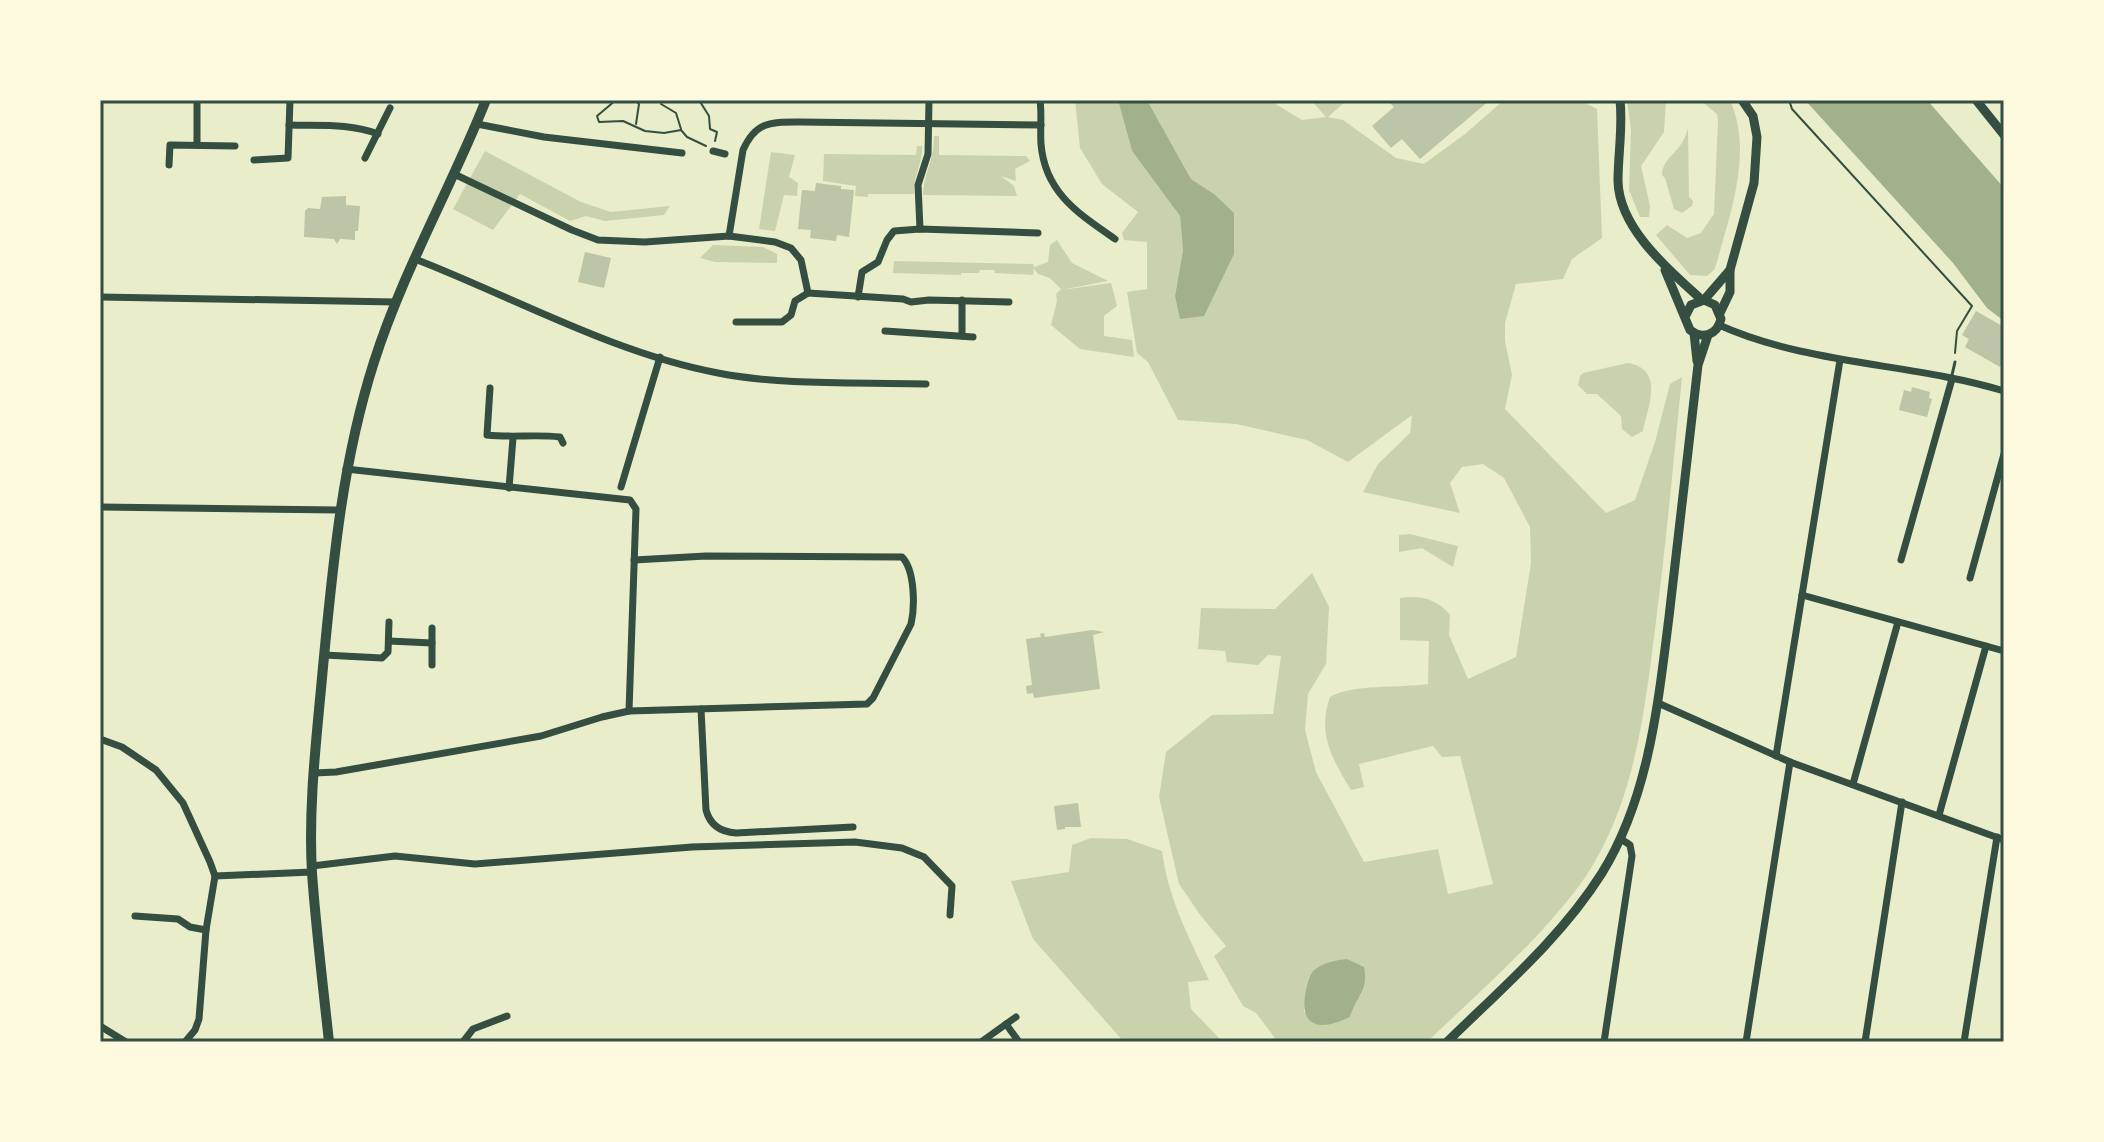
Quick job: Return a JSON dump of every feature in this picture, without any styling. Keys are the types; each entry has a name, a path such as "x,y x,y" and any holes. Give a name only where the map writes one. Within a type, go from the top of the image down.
{"main road":[{"path":"329,1042 312,869 314,773 339,510 346,469 374,361 396,302 486,100"}],"street":[{"path":"197,100 197,145"},
{"path":"254,160 288,158 290,100"},
{"path":"920,229 918,185 928,154 929,100"},
{"path":"1040,100 1044,160 1061,197 1071,208 1115,239"},
{"path":"1620,100 1618,183 1622,206 1663,266 1686,315 1687,326 1694,333 1708,335"},
{"path":"1742,100 1753,116"},
{"path":"1447,1042 1578,907 1621,839 1640,784 1658,703 1698,365 1708,335 1719,325 1720,313 1730,292 1730,270 1754,183 1757,137 1753,116 1756,100"},
{"path":"1976,100 2004,135"},
{"path":"365,158 390,108"},
{"path":"729,236 738,158 748,138 757,129 776,122 1041,125"},
{"path":"477,124 544,137 682,153"},
{"path":"289,125 345,126 378,134"},
{"path":"169,165 170,145 235,146"},
{"path":"713,151 723,150"},
{"path":"454,174 598,240 645,242 729,236 775,242 791,248 801,260 808,293"},
{"path":"858,297 860,275 878,262 890,235 899,230 1038,233"},
{"path":"415,259 561,321 660,357 715,373 742,377 926,384"},
{"path":"1663,266 1703,300 1715,305 1720,313"},
{"path":"1686,315 1691,305 1703,300 1730,270"},
{"path":"736,322 782,322 791,315 795,301 808,293 917,302 1009,302"},
{"path":"100,297 396,302"},
{"path":"962,300 962,336"},
{"path":"1719,325 1738,333 1840,360 2004,391"},
{"path":"885,331 973,337"},
{"path":"1694,333 1698,365"},
{"path":"621,487 660,357"},
{"path":"1776,756 1840,360"},
{"path":"1901,560 1952,379"},
{"path":"490,388 487,435 560,437 563,443"},
{"path":"509,488 513,438"},
{"path":"1970,578 2004,454"},
{"path":"346,469 630,500 636,509 629,711"},
{"path":"100,507 339,510"},
{"path":"314,773 336,772 541,736 629,711 867,704 873,698 913,615 910,568 902,557 706,556 634,560"},
{"path":"1802,595 2004,651"},
{"path":"324,655 382,658 388,652 389,622"},
{"path":"1853,784 1898,622"},
{"path":"432,628 432,665"},
{"path":"389,641 432,643"},
{"path":"1939,815 1986,646"},
{"path":"1658,703 1790,762 2001,838 1964,1042"},
{"path":"701,709 706,810 719,829 736,833 853,827"},
{"path":"100,739 141,758 170,786 193,823 215,876 206,930 199,1019 185,1042"},
{"path":"1746,1042 1790,762"},
{"path":"1865,1042 1902,802"},
{"path":"1604,1042 1632,856 1630,845 1621,839"},
{"path":"215,876 312,869 395,856 475,864 692,847 879,843 924,857 936,867 952,886 950,915"},
{"path":"135,916 178,919 190,927 206,930"},
{"path":"463,1042 473,1029 507,1016"},
{"path":"981,1042 1016,1017"},
{"path":"1006,1024 1019,1042"},
{"path":"100,1026 126,1042"}],"lane":[{"path":"1952,379 1955,362"}],"path":[{"path":"616,100 597,119 605,123 616,120 636,124 645,131 664,133 681,130"},
{"path":"635,100 639,104 636,124"},
{"path":"699,100 709,116 710,129 717,132 715,144 723,150"},
{"path":"1789,100 1792,109 1972,306 1957,331 1955,362"},
{"path":"661,104 676,113 681,130 687,137 713,151"},
{"path":"663,110 668,109"}],"shaded area":[{"path":"1075,100 1118,100 1132,151 1180,216 1183,250 1175,296 1181,319 1214,194 1191,179 1147,100 1269,100 1302,120 1326,117 1311,100 1347,100 1328,117 1343,120 1396,158 1424,164 1504,100 1579,100 1597,109 1602,238 1572,259 1563,279 1516,284 1505,323 1505,341 1512,375 1505,409 1606,513 1635,500 1670,384 1682,377 1661,584 1642,722 1625,793 1612,827 1576,890 1523,950 1427,1042 1278,1042 1256,1013 1243,1006 1214,956 1226,946 1179,884 1159,797 1166,752 1212,715 1273,714 1281,656 1268,655 1258,665 1227,662 1225,651 1198,649 1201,608 1275,609 1312,573 1329,607 1326,664 1308,694 1305,730 1316,772 1364,862 1438,849 1448,894 1493,884 1460,756 1442,757 1433,746 1359,764 1364,787 1351,790 1328,745 1326,710 1330,697 1339,693 1363,688 1428,684 1429,641 1400,640 1400,598 1428,599 1450,615 1449,635 1468,679 1516,657 1531,563 1530,527 1504,478 1483,464 1462,467 1450,483 1460,513 1363,492 1378,464 1410,433 1412,415 1348,462 1307,440 1236,424 1178,420 1148,362 1137,353 1127,292 1147,289 1147,242 1124,240 1122,233 1138,212 1102,184 1080,148","holes":["1309,977 1361,994 1353,1005 1350,1017 1304,1012"]},
{"path":"1118,100 1147,100 1191,179 1214,194 1234,213 1234,254 1204,316 1180,319 1175,296 1183,250 1180,216 1132,151"},
{"path":"1627,100 1666,100 1664,132 1641,166 1650,206 1649,217 1640,217 1629,190 1631,130"},
{"path":"1700,100 1730,100 1740,140 1733,202 1717,262 1707,276 1690,275 1656,235 1667,225 1687,238 1701,233 1714,214 1718,120 1717,114"},
{"path":"1805,100 1927,100 2004,188 2004,321 1987,308 1953,263"},
{"path":"1688,128 1689,197 1693,201 1692,206 1682,213 1674,209 1662,175 1663,168 1682,144"},
{"path":"934,136 939,136 939,155 1026,156 1030,161 1015,169 1016,181 1001,176 1014,186 1017,196 923,195"},
{"path":"917,146 922,146 922,152 914,194 855,196 856,186 823,181 824,154 916,155"},
{"path":"485,151 581,202 611,212 670,206 664,215 605,221 586,216 570,221 520,194 493,230 453,209"},
{"path":"771,152 795,155 789,177 798,183 797,196 784,195 775,231 759,229"},
{"path":"1057,240 1072,263 1108,281 1061,290 1111,283 1117,306 1104,316 1104,336 1132,340 1134,357 1080,349 1051,325 1056,294 1061,289 1034,269 1033,275 995,273 994,270 961,275 893,273 894,261 1033,264 1034,267 1048,262 1050,245"},
{"path":"713,245 763,247 777,254 777,263 715,262 700,258"},
{"path":"1628,363 1647,373 1651,390 1643,431 1632,437 1622,429 1621,416 1597,394 1587,394 1578,385 1583,373"},
{"path":"1410,534 1458,546 1453,567 1422,548 1399,552 1399,535"},
{"path":"1091,838 1127,839 1162,851 1174,901 1209,980 1188,982 1191,1009 1223,1042 1124,1042 1033,939 1011,881 1069,872 1072,845"},
{"path":"1347,959 1364,967 1365,975 1363,988 1350,1017 1330,1024 1314,1023 1305,1013 1304,1003 1311,975 1324,964"}],"building":[{"path":"1387,100 1490,100 1420,159 1402,139 1391,148 1372,126 1394,107"},
{"path":"816,183 854,190 849,237 837,235 836,241 810,238 811,230 798,229 802,190 815,191"},
{"path":"346,196 346,205 360,206 355,240 340,239 337,244 334,239 304,237 305,211 308,208 320,209 322,197"},
{"path":"585,252 611,258 604,288 578,282"},
{"path":"1976,311 2004,327 2004,360 2000,367 1965,347 1969,339 1962,335"},
{"path":"1912,387 1930,392 1929,398 1932,399 1927,417 1899,410 1904,390 1911,392"},
{"path":"1092,630 1104,632 1093,635 1100,689 1034,698 1033,693 1027,694 1026,686 1032,685 1026,639 1041,637 1040,634 1044,633 1045,637"},
{"path":"1078,803 1081,827 1057,830 1054,806"}]}
